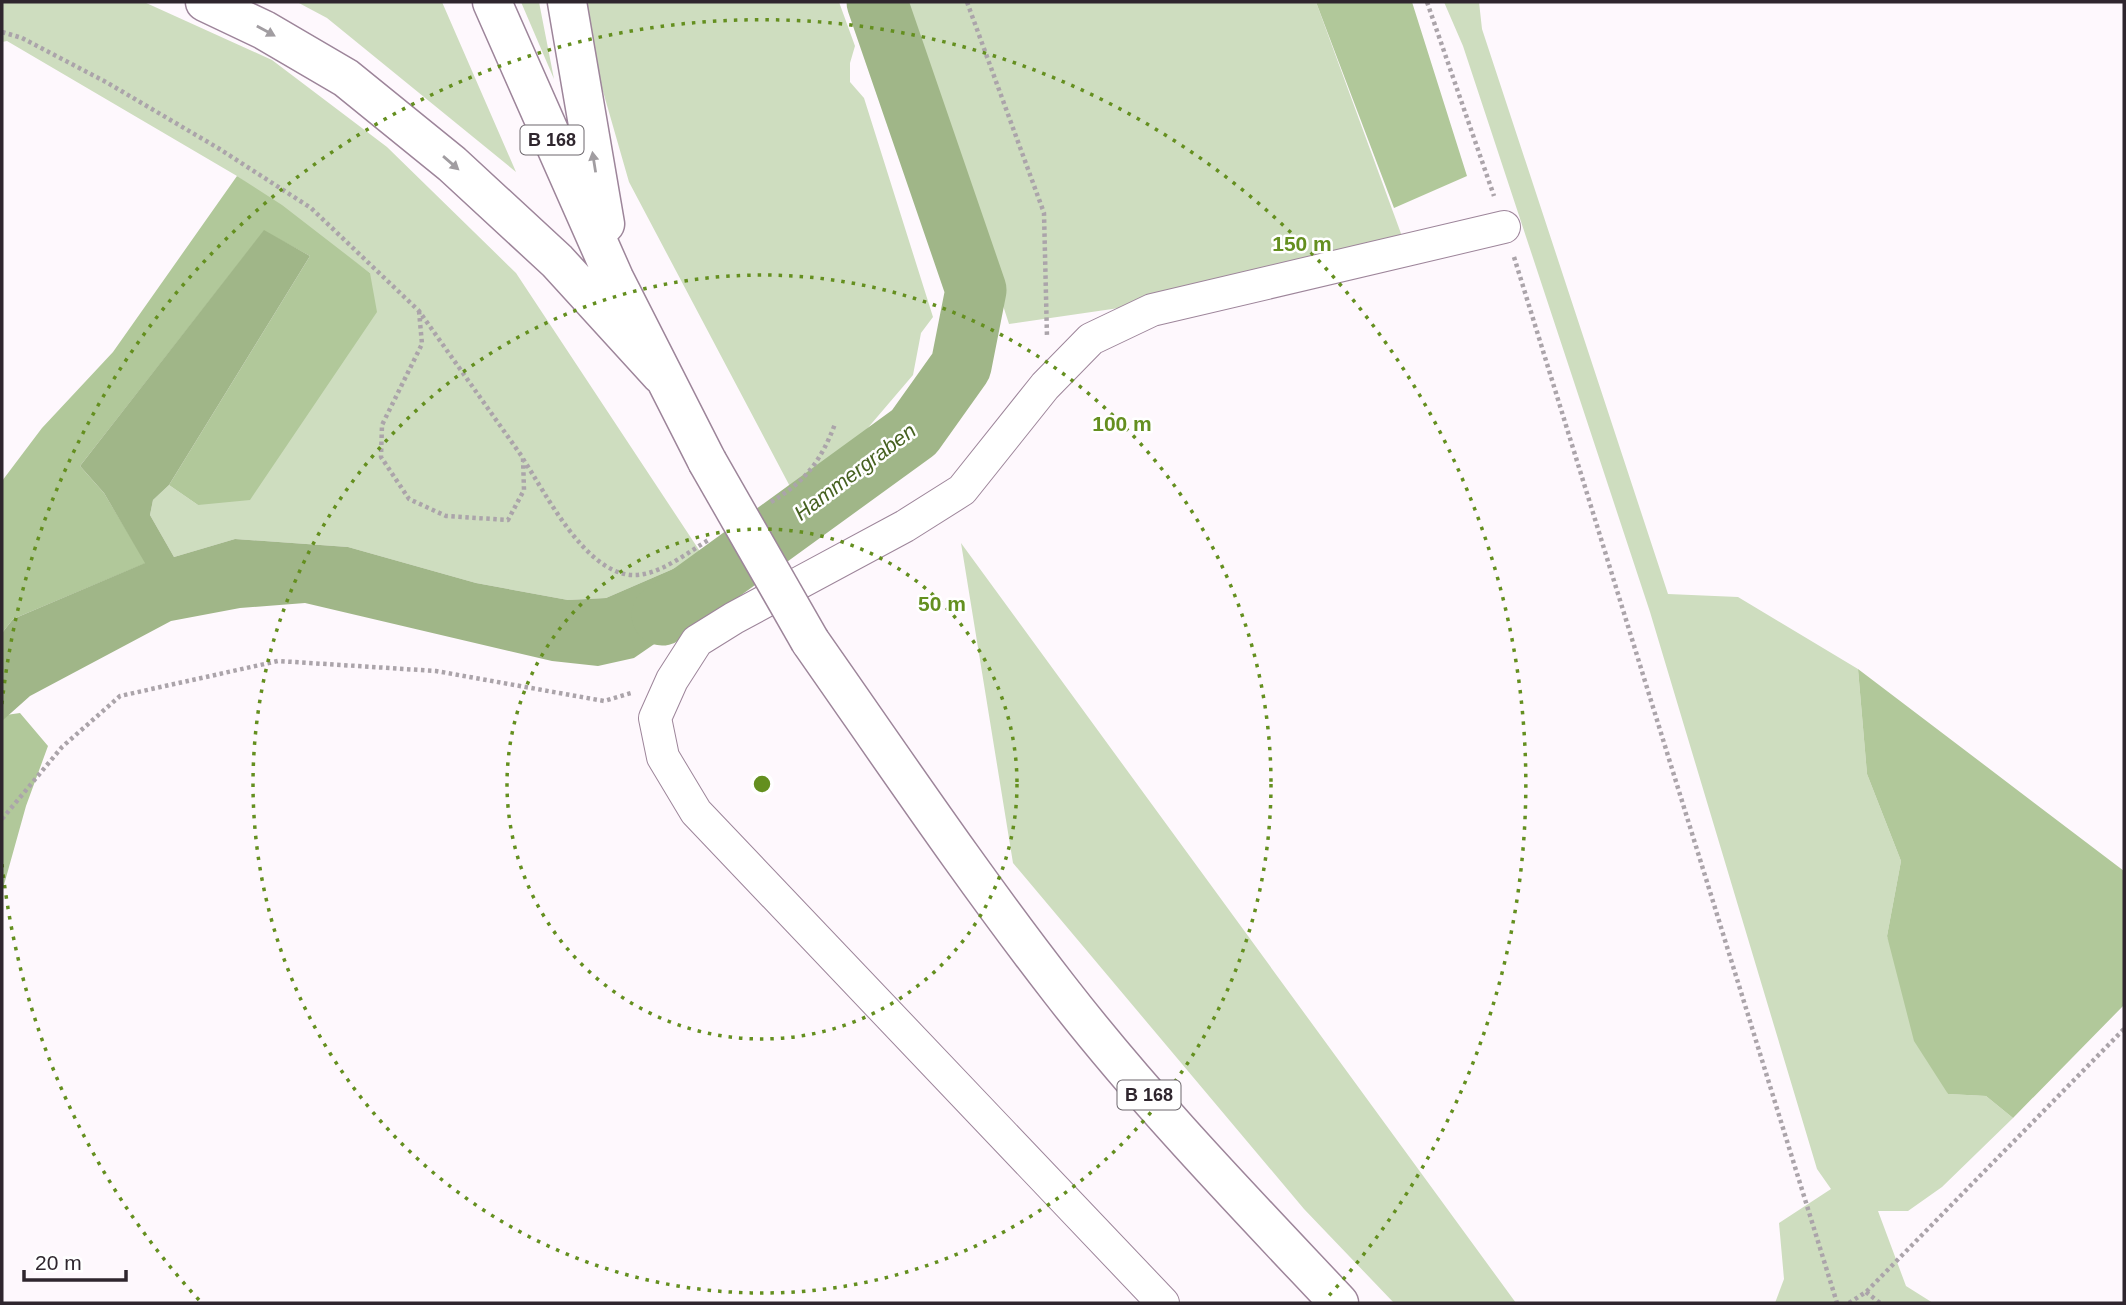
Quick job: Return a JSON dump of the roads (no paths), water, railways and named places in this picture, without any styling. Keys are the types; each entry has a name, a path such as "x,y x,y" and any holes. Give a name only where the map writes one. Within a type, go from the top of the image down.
{"main road":[{"path":"205,2 264,30 346,78 452,164 557,261 661,375"},
{"name":"B 168","path":"492,2 614,278 661,375 810,641 974,875 1062,992 1203,1159 1339,1303"},
{"name":"B 168","path":"568,2 614,278"}],"street":[{"path":"1163,1303 696,812 663,757 655,718 672,680 697,641 734,618 905,526 962,490 1045,386 1091,340 1152,310 1504,227"}],"waterway":[{"name":"Hammergraben","path":"662,615 914,432 961,366 976,290 877,2"}]}
